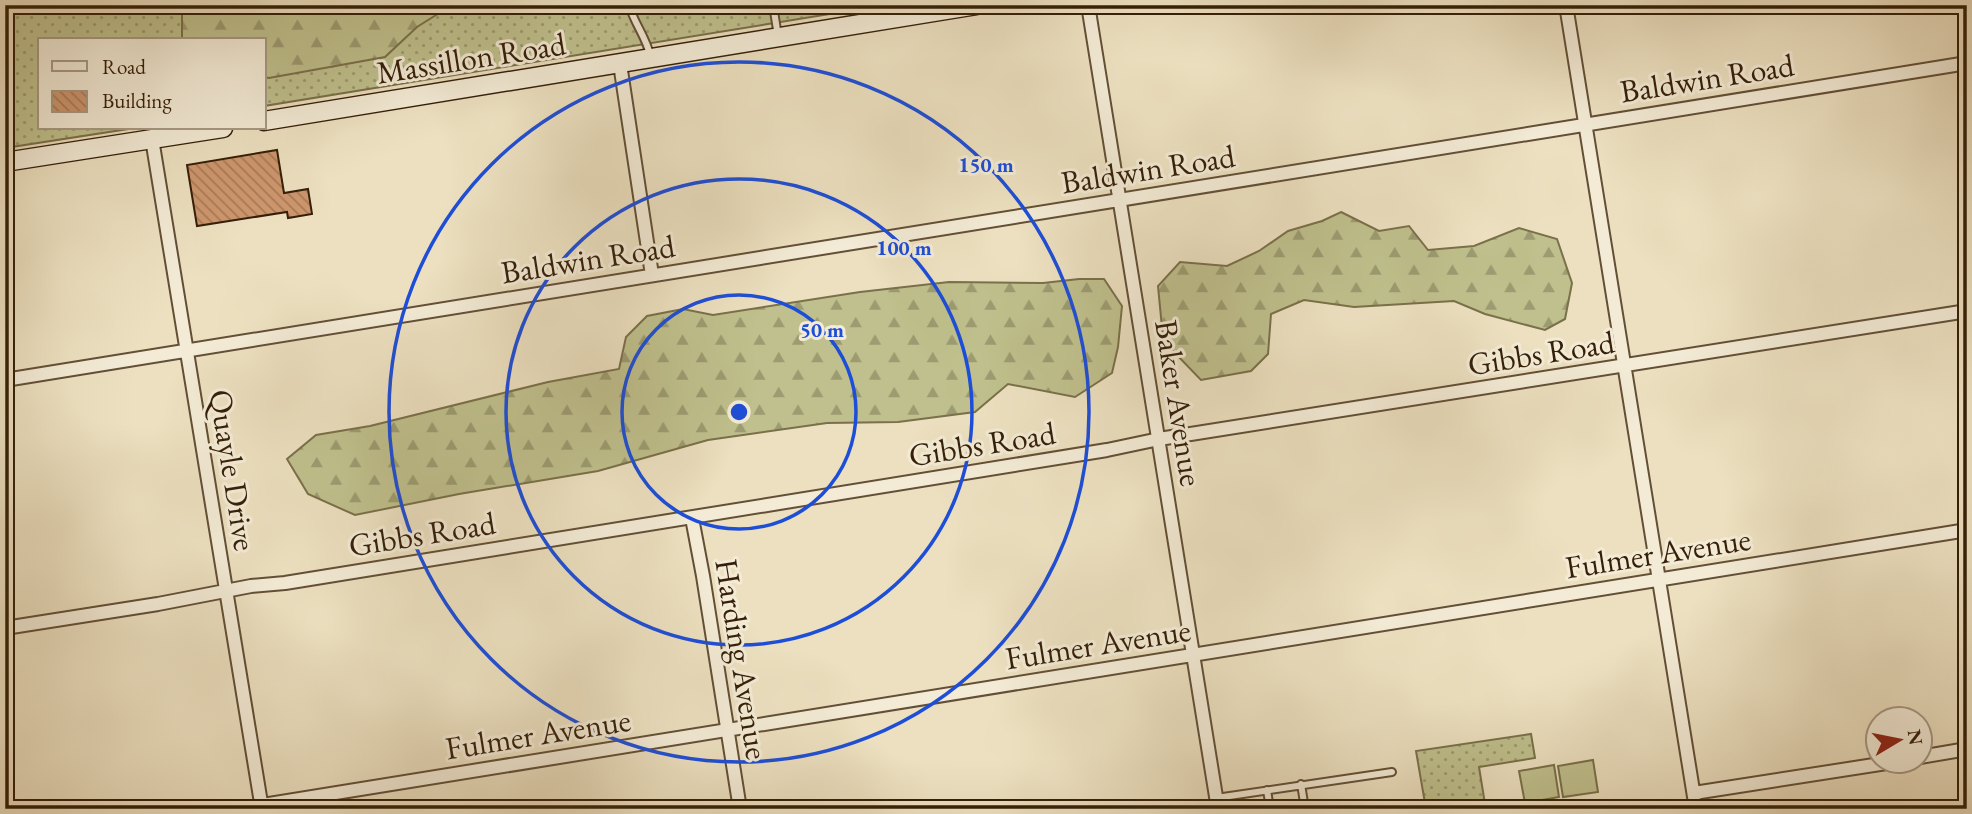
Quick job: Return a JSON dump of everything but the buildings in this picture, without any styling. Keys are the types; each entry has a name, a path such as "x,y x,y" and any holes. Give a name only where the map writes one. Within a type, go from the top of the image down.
{"street":[{"name":"Massillon Road","path":"266,121 977,5"},
{"name":"Baker Avenue","path":"1088,5 1217,804"},
{"path":"1566,5 1696,809"},
{"name":"Baldwin Road","path":"5,380 1967,63"},
{"path":"620,64 652,275"},
{"path":"5,162 210,130"},
{"name":"Quayle Drive","path":"152,139 262,806"},
{"name":"Gibbs Road","path":"5,628 227,590 692,518 1107,450 1159,439 1967,311"},
{"name":"Harding Avenue","path":"692,518 740,809"},
{"name":"Fulmer Avenue","path":"237,809 1967,530"},
{"path":"1934,755 1967,749"},
{"path":"1694,793 1864,766"}],"lane":[{"path":"629,5 646,40 651,59"},
{"path":"773,5 778,38"},
{"path":"1217,804 1267,790 1392,772"},
{"path":"1301,785 1305,809"},
{"path":"1267,790 1270,809"}],"green space":[{"path":"5,5 885,5 266,106 266,38 38,38 38,130 122,130 5,148"},
{"path":"182,5 452,5 417,27 385,57 269,78 266,77 266,38 182,38"},
{"path":"1341,212 1379,231 1409,226 1428,250 1474,246 1519,228 1557,239 1572,283 1565,319 1545,330 1485,314 1454,301 1354,307 1304,300 1271,314 1268,354 1251,371 1201,380 1163,338 1158,286 1180,262 1227,266 1259,251 1288,231"},
{"path":"1104,279 1122,306 1112,373 1075,397 1008,384 975,412 898,422 827,423 708,440 598,471 459,494 355,515 308,494 287,459 316,435 370,426 548,382 619,369 626,337 647,316 683,309 713,315 860,292 949,282 1043,283"},
{"path":"1531,734 1535,758 1479,767 1485,804 1454,809 1426,809 1416,751"},
{"path":"1593,760 1598,792 1563,797 1558,766"},
{"path":"1554,765 1559,797 1525,803 1519,771"}]}
